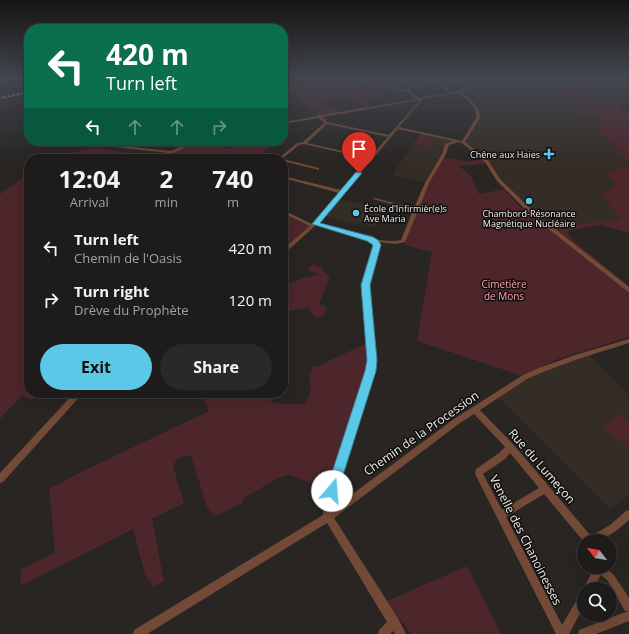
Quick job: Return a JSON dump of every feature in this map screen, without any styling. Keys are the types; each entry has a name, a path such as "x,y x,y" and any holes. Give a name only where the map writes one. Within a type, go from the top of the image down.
{"street":[{"path":"288,122 370,107"},
{"path":"288,248 314,225 414,107"},
{"path":"463,142 478,118 478,114 474,107"},
{"path":"319,115 326,123 390,136"},
{"path":"304,143 326,123"},
{"path":"397,128 456,142"},
{"path":"288,214 314,225 377,241 399,243 404,241 428,179 444,154 447,144 463,142 487,161 498,180 534,215 629,290"},
{"path":"288,154 298,144 304,143 371,158"},
{"path":"113,146 171,152 185,146"},
{"path":"288,162 318,169"},
{"path":"288,178 342,192"},
{"path":"375,199 417,210"},
{"path":"370,239 376,242 377,245 366,285 372,360 370,371 330,497 327,513 328,517 402,634"},
{"name":"Chemin de la Procession","path":"138,634 328,517 424,444 525,378 542,370 629,341"},
{"path":"0,479 74,398"},
{"name":"Rue du Lumeçon","path":"475,410 510,447 584,534"},
{"name":"Venelle des Chanoinesses","path":"510,447 502,456 479,472 482,483 501,516 562,634"},
{"path":"501,516 545,489"},
{"path":"602,534 613,528 629,514"},
{"path":"607,574 611,578 629,607"},
{"path":"562,634 577,608"},
{"path":"583,634 629,616"},
{"path":"382,634 394,622"}],"shaded area":[{"name":"Chêne aux Haies","path":"474,107 593,107 583,116 596,116 598,121 602,122 605,138 616,147 629,165 629,169 620,168 616,183 602,196 623,219 548,226 506,189 487,161 464,144 478,118 476,109"},
{"path":"437,136 456,142 448,143 427,183 392,175 414,143 431,147"},
{"name":"École d'Infirmièr(e)s Ave Maria","path":"339,199 385,211 375,228 358,223 356,225 326,216"},
{"path":"588,354 629,395 629,495 610,509 497,396 525,377"}],"green space":[{"path":"308,107 330,107 339,112 319,115"},
{"path":"574,107 618,107 618,109 629,109 629,165 616,147 601,134 600,129 602,122 598,121 596,116 577,114"},
{"path":"421,133 437,136 431,147 414,143"},
{"path":"185,146 224,146 226,149 233,146 271,146 261,154 172,154 171,152"},
{"path":"95,148 136,154 67,154"},
{"name":"Cimetière de Mons","path":"441,158 456,159 467,162 482,159 486,164 459,166 470,175 479,194 504,189 519,206 629,292 629,337 558,359 523,376 417,341 432,252 404,245 423,194"},
{"path":"620,168 629,169 629,233 600,225 567,232 574,241 629,286 629,290 548,226 622,219 602,196 616,183 608,176 609,173"},
{"path":"24,177 24,396 22,395 0,419 0,194"},
{"path":"288,214 313,226 288,248"},
{"path":"313,264 324,269 323,271 330,277 319,304 326,306 325,313 316,318 308,308 290,311 288,308 288,284 306,277 318,275 317,273 310,272 308,268"},
{"path":"367,343 368,357 366,370 329,490 290,475 278,478 244,498 241,504 215,516 207,507 191,456 185,456 178,459 173,466 184,503 152,519 164,581 154,587 145,575 133,529 20,586 21,569 55,553 49,489 83,471 209,411 202,398 269,398 277,403 302,405 306,403 310,393 311,387 309,377 313,366 318,366"},
{"path":"619,414 629,421 629,448 602,426"},
{"path":"467,566 501,634 411,634 387,601"}],"place":[{"name":"Chêne aux Haies","path":"549,154"},
{"name":"Chambord-Résonance Magnétique Nucléaire","path":"529,201"},
{"name":"École d'Infirmièr(e)s Ave Maria","path":"356,213"}],"route":[{"path":"332,491 370,371 372,360 366,281 377,243 370,239 316,224 359,173"}]}
